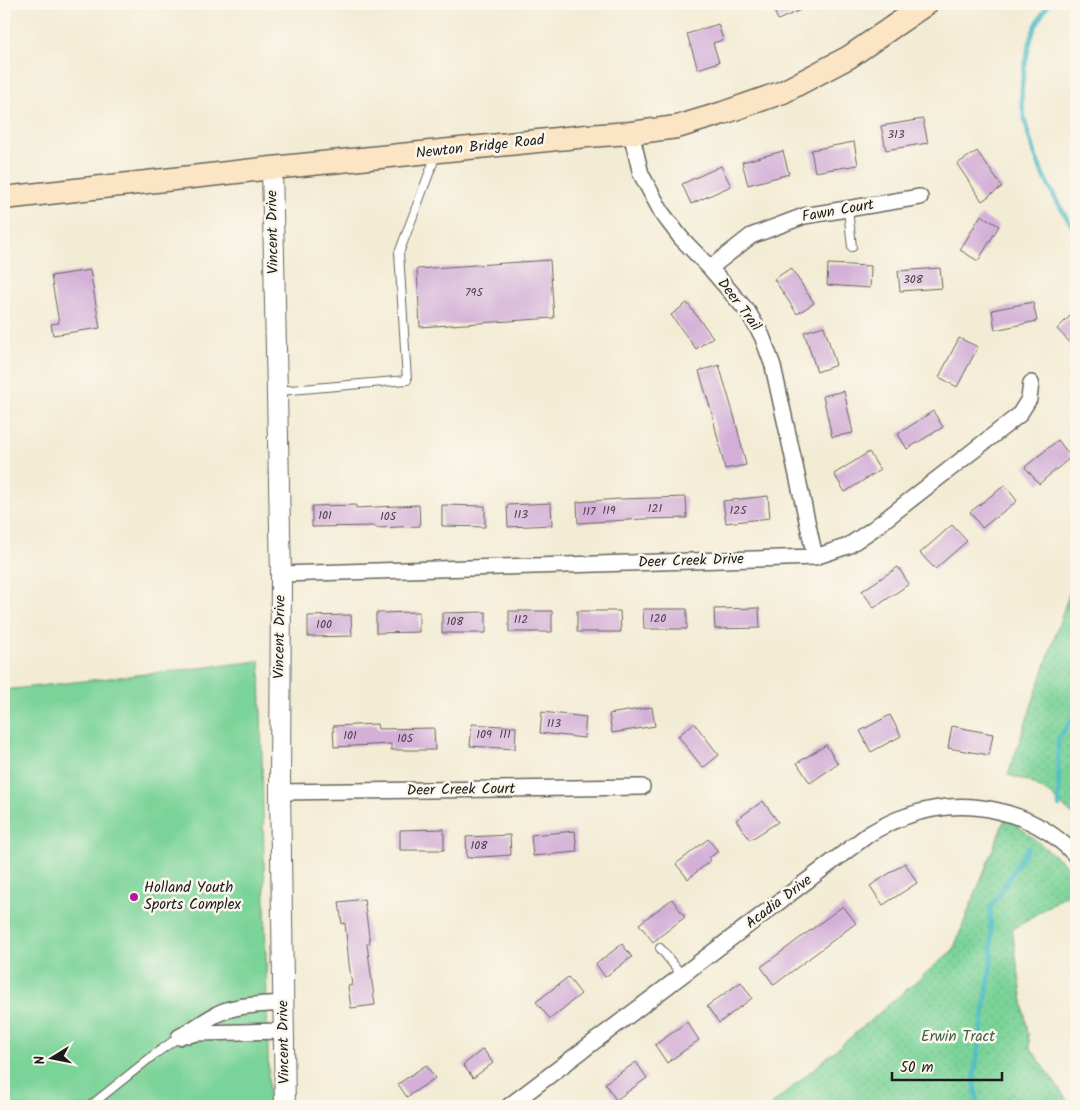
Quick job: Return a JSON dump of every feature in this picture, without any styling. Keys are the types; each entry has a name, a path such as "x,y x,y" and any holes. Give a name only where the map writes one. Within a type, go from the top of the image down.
{"main road":[{"name":"Newton Bridge Road","path":"4,198 272,168 677,127 783,92 850,57 926,4"}],"street":[{"name":"Deer Trail","path":"631,133 641,174 662,213 681,238 748,312 762,336 773,366 816,557"},
{"name":"Vincent Drive","path":"272,168 281,574 280,792 285,1106"},
{"name":"Fawn Court","path":"710,268 751,236 804,216 920,197"},
{"name":"Deer Creek Drive","path":"281,574 816,557 848,546 873,529 1019,415 1030,399 1031,383"},
{"name":"Deer Creek Court","path":"280,792 642,787"},
{"name":"Acadia Drive","path":"509,1106 869,834 908,816 951,807 969,806 994,809 1013,814 1049,832 1076,856"},
{"path":"179,1037 228,1010 283,1003"},
{"path":"179,1037 198,1033 284,1031"}],"lane":[{"path":"277,391 407,380 399,253 437,151"},
{"path":"848,209 852,247"},
{"path":"660,948 682,975"},
{"path":"90,1106 179,1037"}],"green space":[{"path":"1076,574 1076,818 1050,794 1028,781 1008,775"},
{"name":"Holland Youth Sports Complex","path":"260,661 269,1104 266,1106 4,1106 4,690"},
{"name":"Erwin Tract","path":"1006,816 1076,873 1076,888 1012,930 1030,1047 1071,1106 770,1106 953,950"}],"building":[{"path":"771,4 814,4 778,20"},
{"path":"718,24 723,40 713,43 719,62 698,69 687,34"},
{"path":"923,119 928,143 886,150 881,126"},
{"path":"854,142 858,165 815,172 811,150"},
{"path":"783,151 789,174 748,185 742,162"},
{"path":"977,151 1002,187 982,201 957,164"},
{"path":"721,166 731,186 691,204 682,184"},
{"path":"981,215 999,226 978,261 960,250"},
{"path":"550,260 554,318 420,327 417,269"},
{"path":"828,264 871,266 870,288 827,285"},
{"path":"791,268 814,303 797,314 774,279"},
{"path":"940,268 942,288 900,291 898,271"},
{"path":"90,270 100,328 53,335 51,324 59,323 51,276"},
{"path":"1033,302 1037,321 995,330 992,310"},
{"path":"687,303 713,337 696,349 671,315"},
{"path":"1071,315 1076,321 1076,349 1057,329"},
{"path":"824,326 836,365 817,372 804,332"},
{"path":"959,338 978,347 957,387 939,377"},
{"path":"719,365 746,465 725,469 712,414 699,371"},
{"path":"844,391 853,433 832,437 823,396"},
{"path":"933,411 943,427 907,449 898,434"},
{"path":"1058,440 1071,457 1039,484 1025,467"},
{"path":"869,452 880,470 845,492 834,474"},
{"path":"1005,485 1017,501 982,528 970,512"},
{"path":"768,496 770,518 726,523 723,501"},
{"path":"686,497 687,518 578,523 577,502"},
{"path":"551,503 552,525 508,527 507,505"},
{"path":"356,505 356,508 419,505 420,526 376,528 376,526 312,527 312,506"},
{"path":"442,505 485,506 485,527 442,526"},
{"path":"952,525 967,541 935,569 920,553"},
{"path":"898,567 909,584 874,608 862,591"},
{"path":"759,608 760,628 715,629 714,609"},
{"path":"643,609 687,609 687,629 644,629"},
{"path":"509,611 552,611 552,632 509,632"},
{"path":"577,611 620,611 621,632 577,632"},
{"path":"419,612 419,632 376,633 376,613"},
{"path":"486,612 486,633 442,633 442,613"},
{"path":"351,615 352,636 308,637 308,616"},
{"path":"652,707 655,726 612,733 609,714"},
{"path":"542,712 586,717 584,738 540,733"},
{"path":"890,715 901,736 871,752 860,731"},
{"path":"694,723 719,755 703,768 678,736"},
{"path":"377,724 378,729 434,728 435,750 391,750 391,744 334,747 333,726"},
{"path":"472,724 516,727 515,749 470,746"},
{"path":"952,726 993,734 989,755 948,748"},
{"path":"826,745 838,764 810,783 797,763"},
{"path":"763,801 778,822 750,840 736,820"},
{"path":"444,829 444,850 400,850 400,830"},
{"path":"575,831 577,852 533,856 531,835"},
{"path":"510,835 511,855 467,858 466,837"},
{"path":"708,839 718,851 709,858 711,860 688,879 676,864"},
{"path":"905,863 917,883 883,905 870,886"},
{"path":"364,899 370,943 367,944 375,1005 351,1008 348,986 352,985 345,923 342,924 339,902"},
{"path":"672,899 685,917 653,942 639,924"},
{"path":"843,906 856,923 774,985 761,967"},
{"path":"622,944 632,957 605,977 596,964"},
{"path":"568,977 581,994 550,1019 536,1002"},
{"path":"741,982 752,998 719,1023 707,1006"},
{"path":"687,1022 699,1040 667,1063 655,1045"},
{"path":"483,1049 493,1063 473,1078 463,1065"},
{"path":"636,1062 647,1078 616,1100 605,1083"},
{"path":"426,1065 435,1078 407,1097 398,1084"}],"waterway":[{"path":"1048,4 1033,31 1030,42 1023,78 1022,103 1029,138 1035,155 1049,187 1076,232"},
{"path":"1059,806 1058,739 1073,718 1076,705"},
{"path":"977,1106 974,1078 992,958 990,909 1028,848"}],"place":[{"name":"Holland Youth Sports Complex","path":"134,897"}]}
